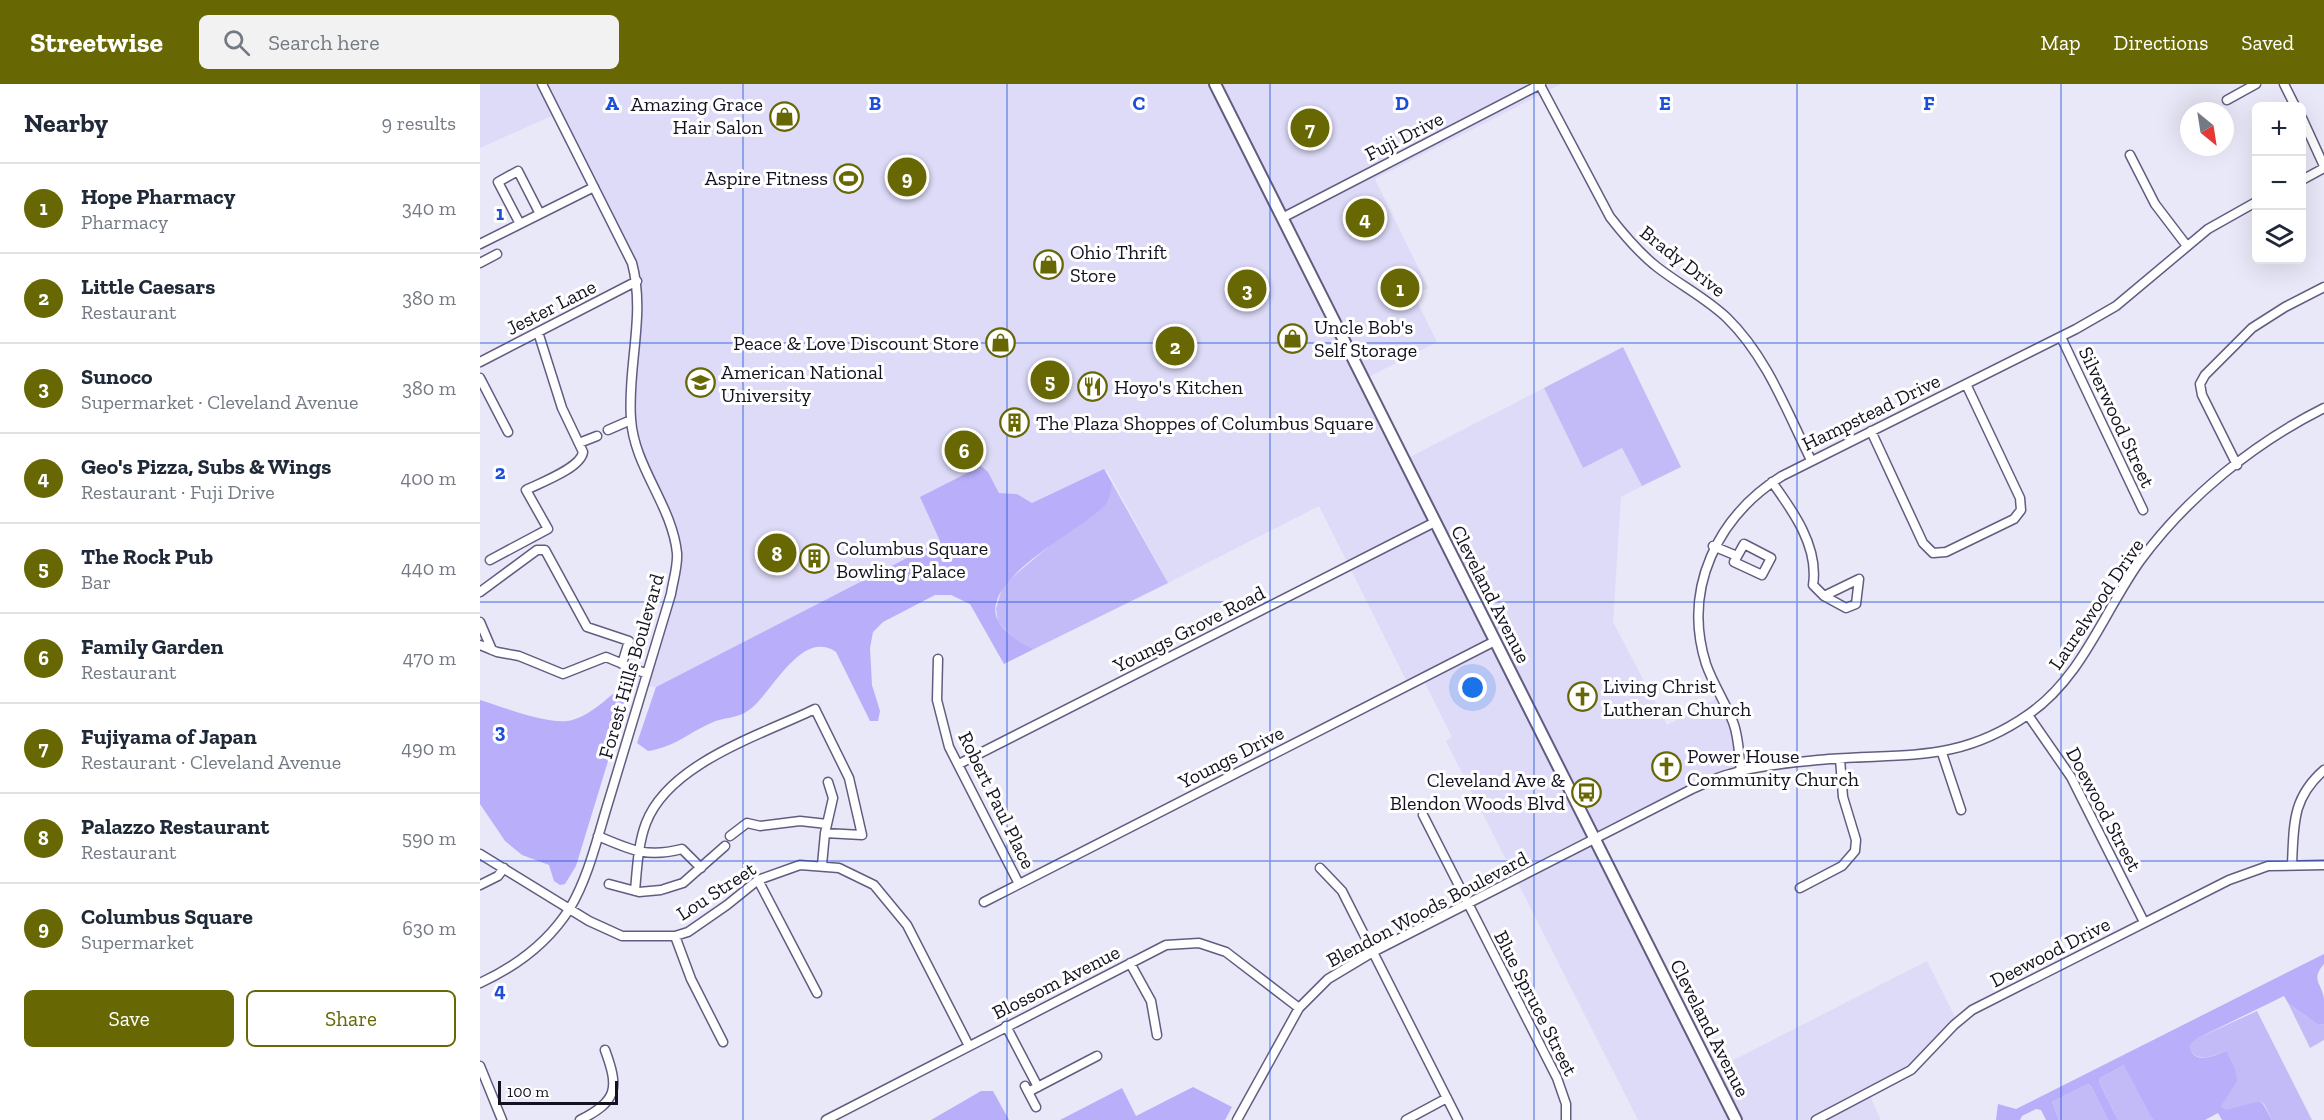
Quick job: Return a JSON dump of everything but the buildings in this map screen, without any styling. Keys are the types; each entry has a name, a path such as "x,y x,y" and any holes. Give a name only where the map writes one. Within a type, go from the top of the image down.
{"main road":[{"name":"Cleveland Avenue","path":"1215,84 1736,1120"}],"street":[{"name":"Forest Hills Boulevard","path":"480,983 512,967 534,951 569,909 598,836 671,594 677,554 668,514 637,447 631,420 638,313 637,280 632,263 543,84"},
{"name":"Fuji Drive","path":"1282,218 1540,84"},
{"name":"Brady Drive","path":"1540,84 1610,217 1630,242 1657,267 1713,305 1741,332 1774,383 1811,460"},
{"path":"2227,100 2256,84"},
{"path":"2284,84 2293,102"},
{"path":"2306,129 2324,167 2306,177"},
{"path":"2130,155 2166,222 2187,246"},
{"path":"520,224 498,182 518,171 540,214"},
{"path":"480,244 594,187"},
{"name":"Hampstead Drive","path":"1741,772 1735,729 1705,661 1699,627 1698,598 1713,546 1742,507 1772,482 1811,460 2061,337 2116,306 2208,229 2252,204"},
{"path":"480,262 497,254"},
{"name":"Jester Lane","path":"480,362 637,280"},
{"path":"2236,465 2202,395 2200,384 2205,375 2252,328 2285,307 2324,287"},
{"path":"490,560 548,529 526,490 580,462 583,452 562,408 538,332"},
{"name":"Silverwood Street","path":"2061,337 2143,510"},
{"path":"480,378 508,432"},
{"path":"1871,431 1923,543 1933,553 1946,552 2014,519 2020,510 2020,498 1965,384"},
{"name":"Laurelwood Drive","path":"1595,840 1692,789 1741,772 1840,759 1891,758 1942,753 1991,737 2028,715 2048,699 2071,674 2141,561 2187,508 2278,432 2324,408"},
{"path":"608,430 631,420"},
{"path":"579,443 597,436"},
{"path":"1772,482 1798,517 1814,566 1813,585 1824,596"},
{"name":"Youngs Grove Road","path":"959,764 1435,522"},
{"path":"1713,546 1737,556"},
{"path":"480,592 537,550 545,550 587,627 629,640 622,664"},
{"path":"480,622 492,650"},
{"name":"Youngs Drive","path":"984,902 1495,641"},
{"path":"480,645 519,656 567,675 606,657 647,674"},
{"name":"Robert Paul Place","path":"938,659 937,700 949,747 1019,884"},
{"path":"635,891 645,824 653,809 684,774 721,753 815,709 849,778 862,835 800,821 760,826 747,823 730,836"},
{"name":"Doewood Street","path":"2028,715 2071,777 2144,922"},
{"path":"1942,753 1960,810"},
{"path":"1800,888 1842,866 1855,850 1856,840 1843,797 1840,759"},
{"path":"2292,864 2297,806 2310,782 2324,770"},
{"path":"822,865 826,828 833,798 828,782"},
{"name":"Blue Spruce Street","path":"1424,815 1557,1078 1566,1104 1566,1120"},
{"path":"598,836 639,853 659,855 682,849 701,868"},
{"name":"Blendon Woods Boulevard","path":"1237,1120 1299,1008 1328,979 1373,952 1595,840"},
{"path":"609,884 635,891 663,890 683,883 725,846"},
{"name":"Lou Street","path":"480,854 569,909 622,936 675,936 688,932 758,880 800,865 839,868 874,885 907,925 969,1046"},
{"name":"Deewood Drive","path":"1816,1120 1911,1070 1954,1025 1972,1011 2144,922 2245,873 2292,864 2324,865"},
{"path":"480,885 498,876 504,868"},
{"path":"1320,868 1342,891 1458,1120"},
{"path":"758,880 817,993"},
{"path":"675,936 691,979 723,1042"},
{"name":"Blossom Avenue","path":"827,1120 1166,945 1199,943 1226,952 1299,1008"},
{"path":"1130,963 1150,1001 1157,1035"},
{"path":"1006,1026 1038,1087"},
{"path":"580,1120 598,1111 613,1092 615,1081 605,1050"},
{"path":"1036,1107 1027,1089 1038,1087 1097,1056"},
{"path":"480,1066 502,1120"},
{"path":"1406,1120 1447,1098"}],"shaded area":[{"path":"480,84 1561,84 1375,179 1428,288 1414,295 1437,342 1363,380 1404,460 1544,388 1583,468 1622,448 1642,486 1621,497 1613,622 1667,725 1721,696 1734,723 1741,771 1714,780 1595,841 1712,1071 1927,961 1957,1021 1929,1053 1869,1094 1881,1120 1638,1120 1446,741 1452,737 1423,679 1409,686 1319,506 1168,583 1107,470 1032,503 1017,494 999,493 988,472 941,541 656,687 644,686 677,556 630,411 635,279 556,114 480,148"},
{"path":"1623,347 1681,467 1642,486 1622,448 1583,468 1544,388"},
{"path":"981,466 988,472 999,493 1017,494 1032,503 1104,469 1112,483 1105,505 1031,560 1012,577 999,595 995,612 1004,629 1018,641 1034,649 1004,664 970,604 951,595 935,595 883,622 873,632 870,648 872,685 880,711 878,721 870,721 836,652 823,647 811,649 799,656 758,702 744,713 716,721 658,749 648,751 637,743 656,687 940,541 920,497"},
{"path":"1112,483 1168,583 1034,649 1018,643 998,622 996,609 1003,585 1109,496"},
{"path":"623,686 630,689 576,866 565,884 560,885 554,881 549,865 522,855 505,841 480,804 480,700 547,720 567,721 590,712"},
{"path":"2324,954 2324,964 2317,978 2324,999 2324,1024 2318,1025 2288,1003 2284,996 2198,1038 2190,1045 2195,1056 2204,1058 2226,1051 2235,1069 2237,1081 2221,1106 2226,1110 2259,1101 2272,1120 2222,1120 2218,1113 2205,1120 2153,1120 2124,1065 2100,1078 2099,1082 2118,1120 2108,1120 2088,1084 2052,1102 2059,1120 2046,1120 2041,1110 2036,1109 2022,1116 2020,1120 1996,1120 1998,1104 2016,1109"},
{"path":"2288,1003 2318,1025 2324,1024 2324,1040 2310,1048"},
{"path":"2257,1011 2312,1120 2272,1120 2264,1104 2259,1101 2226,1111 2221,1106 2226,1051 2199,1057 2192,1051 2190,1045 2198,1038"},
{"path":"2124,1065 2128,1067 2153,1120 2118,1120 2099,1082 2100,1078"},
{"path":"2088,1084 2108,1120 2059,1120 2052,1102"},
{"path":"1193,1087 1232,1107 1225,1120 1060,1120 1122,1088 1136,1116"},
{"path":"981,1091 993,1091 1009,1120 931,1120"}],"place":[{"name":"Amazing Grace Hair Salon","path":"784,116"},
{"name":"Fujiyama of Japan","path":"1310,128"},
{"name":"Columbus Square","path":"907,177"},
{"name":"Aspire Fitness","path":"849,178"},
{"name":"Geo's Pizza, Subs & Wings","path":"1365,218"},
{"name":"Ohio Thrift Store","path":"1049,264"},
{"name":"Hope Pharmacy","path":"1400,288"},
{"name":"Sunoco","path":"1247,289"},
{"name":"Uncle Bob's Self Storage","path":"1293,338"},
{"name":"Peace & Love Discount Store","path":"1000,343"},
{"name":"Little Caesars","path":"1175,346"},
{"name":"The Rock Pub","path":"1050,380"},
{"name":"American National University","path":"700,383"},
{"name":"Hoyo's Kitchen","path":"1093,387"},
{"name":"The Plaza Shoppes of Columbus Square","path":"1015,423"},
{"name":"Family Garden","path":"964,450"},
{"name":"Palazzo Restaurant","path":"777,553"},
{"name":"Columbus Square Bowling Palace","path":"815,559"},
{"name":"Living Christ Lutheran Church","path":"1582,697"},
{"name":"Power House Community Church","path":"1666,767"},
{"name":"Cleveland Ave & Blendon Woods Blvd","path":"1586,792"}]}
